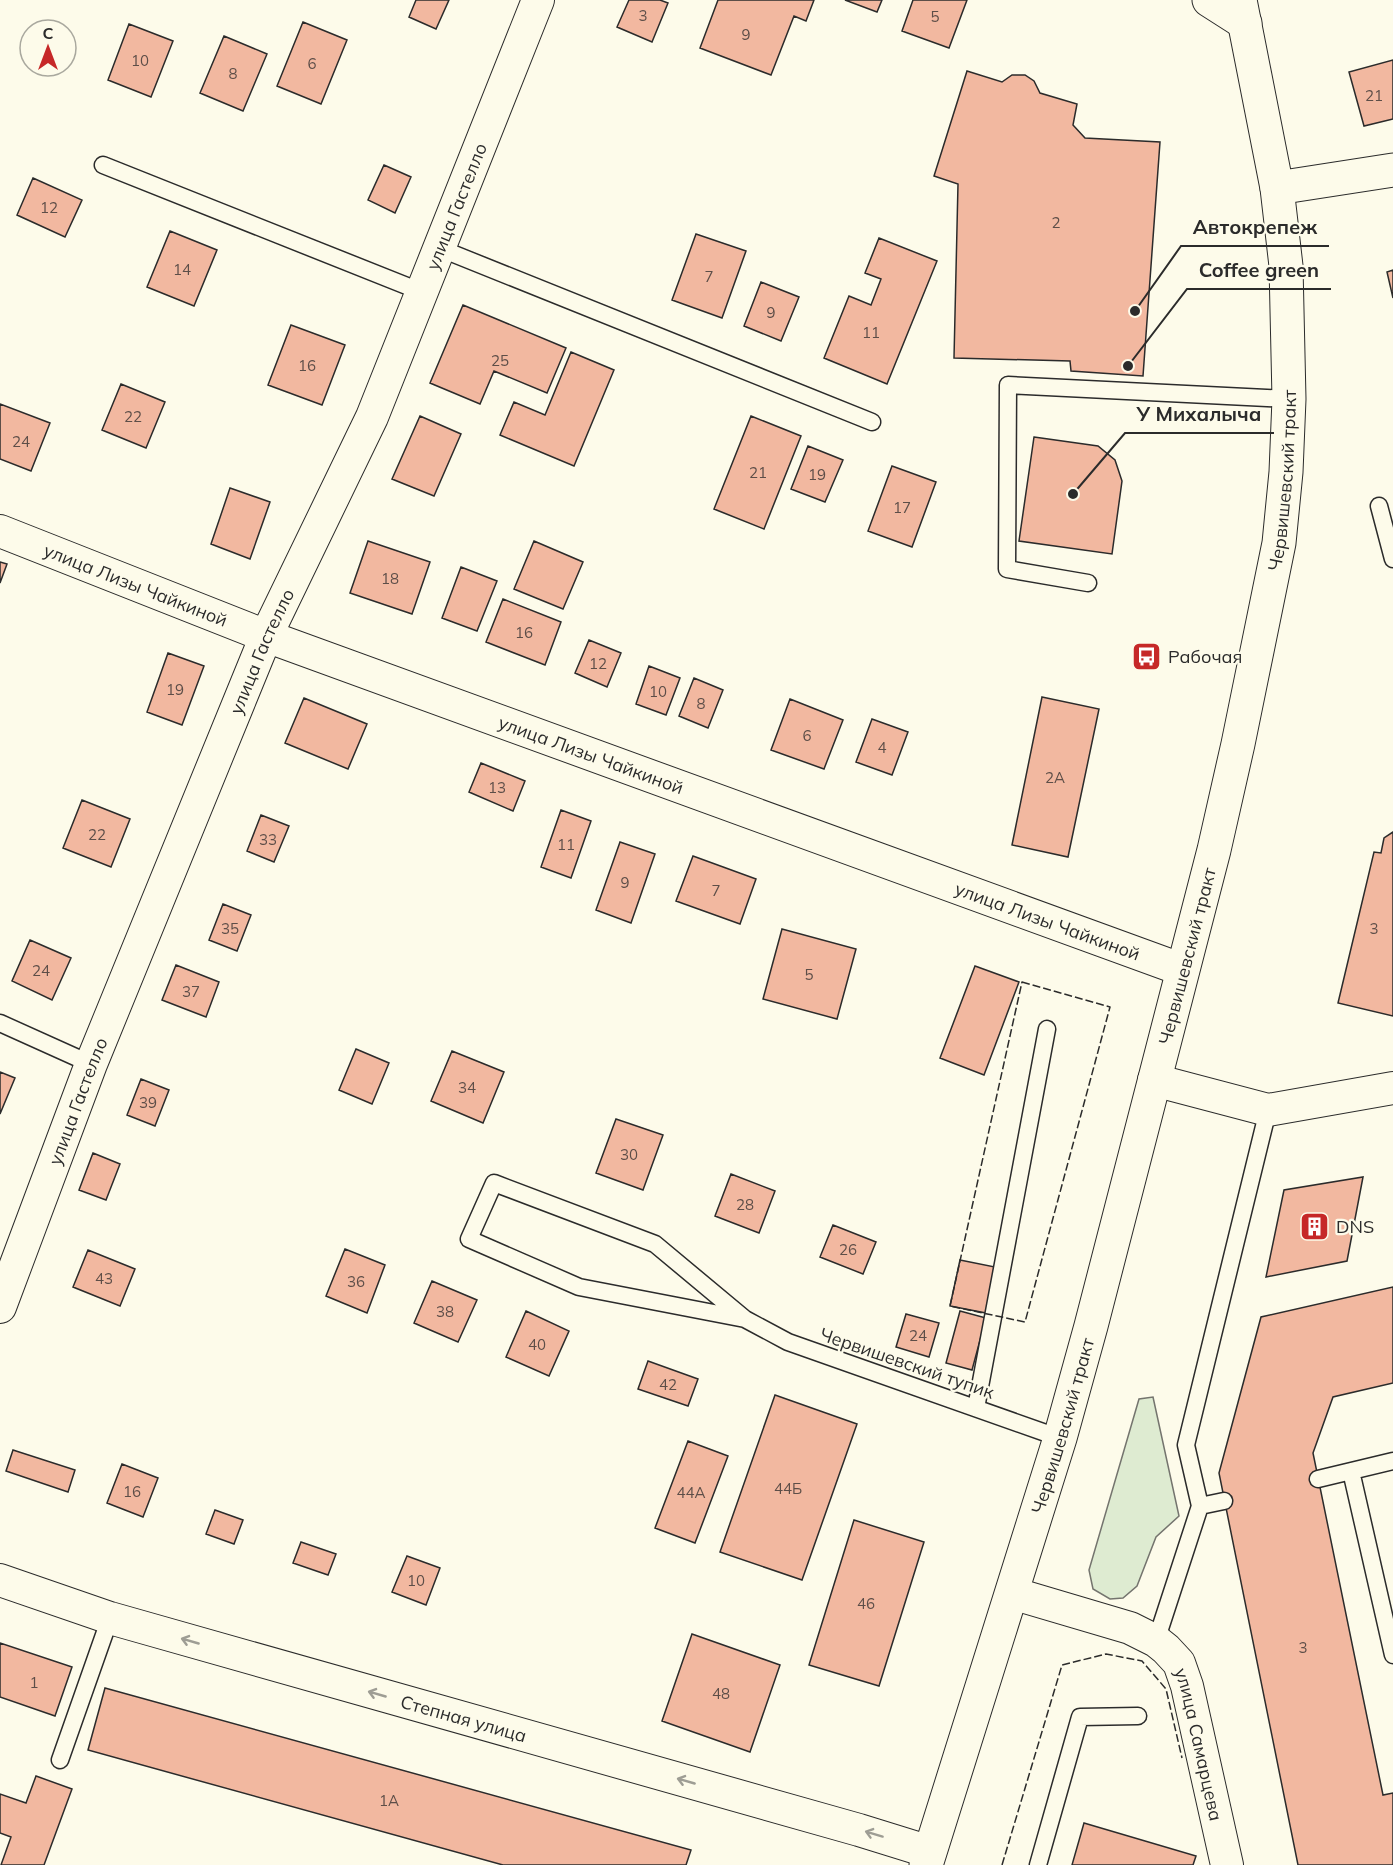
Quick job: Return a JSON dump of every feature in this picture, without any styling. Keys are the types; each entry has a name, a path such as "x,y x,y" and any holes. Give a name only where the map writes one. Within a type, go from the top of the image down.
{"main road":[{"path":"1209,0 1242,12"},
{"name":"Червишевский тракт","path":"928,1858 1060,1438 1091,1326 1214,850 1279,543 1286,472 1289,399 1286,266 1277,188 1242,12"},
{"path":"1277,188 1393,170"}],"street":[{"name":"улица Гастелло","path":"0,1307 91,1064 266,636 372,417 538,0"},
{"name":"улица Лизы Чайкиной","path":"0,531 266,636 1183,970"},
{"path":"1154,1080 1268,1110 1393,1088"},
{"name":"Степная улица","path":"0,1580 110,1618 847,1826 928,1858"},
{"name":"улица Самарцева","path":"1011,1593 1130,1628 1166,1648 1179,1663 1187,1686 1227,1865"}],"lane":[{"path":"103,165 422,292"},
{"path":"440,248 872,422"},
{"path":"1088,583 1007,569 1008,385 1289,399"},
{"path":"1378,506 1393,559"},
{"path":"0,1023 91,1064"},
{"path":"976,1408 1047,1029"},
{"path":"1156,1641 1200,1506 1186,1445 1268,1110"},
{"name":"Червишевский тупик","path":"745,1319 579,1287 469,1239 494,1183 655,1244 745,1319 788,1342 1060,1438"},
{"path":"1318,1479 1393,1461"},
{"path":"1351,1471 1393,1655"},
{"path":"1200,1506 1224,1500"},
{"path":"60,1760 110,1618"},
{"path":"1038,1865 1080,1717 1138,1716"}],"green space":[{"path":"1153,1397 1179,1516 1156,1537 1137,1586 1123,1598 1110,1599 1093,1589 1089,1570 1139,1399"}],"building":[{"path":"416,0 449,0 436,29 409,17"},
{"path":"629,0 660,0 668,3 652,42 617,27"},
{"path":"718,0 814,0 806,21 794,16 771,75 700,48"},
{"path":"845,0 882,0 877,12"},
{"path":"913,0 967,0 949,48 902,31"},
{"path":"303,22 347,40 321,104 277,86"},
{"path":"129,24 173,41 151,97 108,80"},
{"path":"224,36 267,54 243,111 200,93"},
{"path":"1393,60 1393,119 1364,126 1349,72"},
{"path":"967,71 1002,82 1012,75 1025,75 1034,81 1040,93 1077,104 1073,125 1085,138 1160,142 1143,376 1071,371 1070,361 954,358 958,184 934,176"},
{"path":"384,165 411,177 395,213 368,200"},
{"path":"33,178 82,200 65,237 17,215"},
{"path":"170,231 217,250 194,306 147,287"},
{"path":"696,234 746,251 722,318 672,300"},
{"path":"879,238 937,261 887,384 824,358 849,296 871,305 881,279 865,273"},
{"path":"1393,270 1393,298 1387,272"},
{"path":"761,282 799,297 781,341 744,326"},
{"path":"463,305 566,348 547,393 494,371 480,404 430,383"},
{"path":"291,325 345,345 322,405 268,385"},
{"path":"571,352 614,370 574,466 500,435 514,402 545,415"},
{"path":"121,384 165,402 146,448 102,430"},
{"path":"0,404 50,423 31,471 0,459"},
{"path":"420,416 461,434 434,496 392,479"},
{"path":"751,416 801,436 764,529 714,509"},
{"path":"1034,437 1098,446 1115,460 1122,481 1112,554 1019,541"},
{"path":"808,446 843,460 825,502 791,489"},
{"path":"892,466 936,482 912,547 868,531"},
{"path":"230,488 270,502 250,559 211,544"},
{"path":"368,541 430,562 412,614 350,593"},
{"path":"534,541 583,562 563,609 514,589"},
{"path":"0,562 7,564 0,583"},
{"path":"461,567 497,581 477,631 442,618"},
{"path":"503,599 561,622 545,665 486,642"},
{"path":"589,640 621,653 607,687 575,673"},
{"path":"168,653 204,666 182,725 147,712"},
{"path":"649,666 680,678 666,715 636,704"},
{"path":"694,678 723,690 708,728 679,716"},
{"path":"1042,697 1099,709 1068,857 1012,845"},
{"path":"304,698 367,724 348,769 285,743"},
{"path":"790,699 843,720 824,769 771,750"},
{"path":"872,719 908,732 892,775 856,762"},
{"path":"481,763 525,781 513,811 469,792"},
{"path":"82,800 130,819 111,867 63,848"},
{"path":"561,810 591,821 571,878 541,867"},
{"path":"261,815 289,826 274,862 247,851"},
{"path":"1393,832 1393,1016 1338,1003 1374,852 1381,853 1384,838"},
{"path":"620,842 655,854 631,923 596,910"},
{"path":"693,856 756,879 740,924 676,901"},
{"path":"223,904 251,915 237,951 209,940"},
{"path":"782,929 856,949 837,1019 763,999"},
{"path":"30,940 71,958 52,1000 12,981"},
{"path":"176,965 219,982 206,1017 162,1000"},
{"path":"975,966 1019,982 984,1075 940,1058"},
{"path":"356,1049 389,1063 372,1104 339,1090"},
{"path":"452,1051 504,1072 483,1123 431,1101"},
{"path":"0,1072 15,1078 0,1114"},
{"path":"141,1079 169,1090 155,1126 127,1115"},
{"path":"616,1119 663,1135 643,1190 596,1173"},
{"path":"93,1153 120,1164 106,1200 79,1190"},
{"path":"731,1174 775,1191 759,1233 715,1216"},
{"name":"DNS","path":"1363,1177 1347,1261 1266,1277 1284,1190"},
{"path":"833,1225 876,1242 863,1274 820,1257"},
{"path":"345,1249 385,1265 367,1313 326,1296"},
{"path":"88,1250 135,1269 120,1306 73,1287"},
{"path":"960,1260 995,1267 986,1313 950,1306"},
{"path":"432,1281 477,1300 458,1342 414,1323"},
{"path":"1393,1287 1393,1383 1333,1397 1313,1453 1383,1795 1393,1793 1393,1865 1298,1865 1219,1473 1261,1317"},
{"path":"526,1311 569,1331 549,1376 506,1357"},
{"path":"960,1311 986,1318 972,1370 946,1363"},
{"path":"906,1314 939,1323 929,1357 896,1347"},
{"path":"648,1361 698,1379 688,1406 638,1389"},
{"path":"775,1395 857,1424 802,1580 720,1552"},
{"path":"688,1441 728,1456 695,1543 655,1528"},
{"path":"13,1450 75,1470 68,1492 6,1471"},
{"path":"122,1464 158,1478 143,1517 107,1503"},
{"path":"215,1510 243,1520 234,1544 206,1534"},
{"path":"854,1520 924,1542 879,1686 809,1665"},
{"path":"301,1542 336,1554 328,1575 293,1563"},
{"path":"407,1556 440,1568 426,1605 392,1592"},
{"path":"692,1634 780,1665 750,1752 662,1721"},
{"path":"0,1643 72,1667 55,1716 0,1697"},
{"path":"105,1688 691,1850 686,1865 503,1865 88,1750"},
{"path":"36,1776 72,1789 44,1865 1,1865 11,1837 0,1833 0,1794 26,1803"},
{"path":"1084,1823 1196,1856 1193,1865 1072,1865"}],"fence":[{"path":"1022,982 1110,1007 1025,1322 950,1306 1022,982"},
{"path":"1002,1865 1062,1665 1106,1654 1142,1661 1166,1689 1182,1758"}],"place":[{"name":"Автокрепеж","path":"1135,311"},
{"name":"Coffee green","path":"1128,366"},
{"name":"У Михалыча","path":"1073,494"},
{"name":"Рабочая","path":"1147,656"},
{"name":"DNS","path":"1315,1226"}]}
